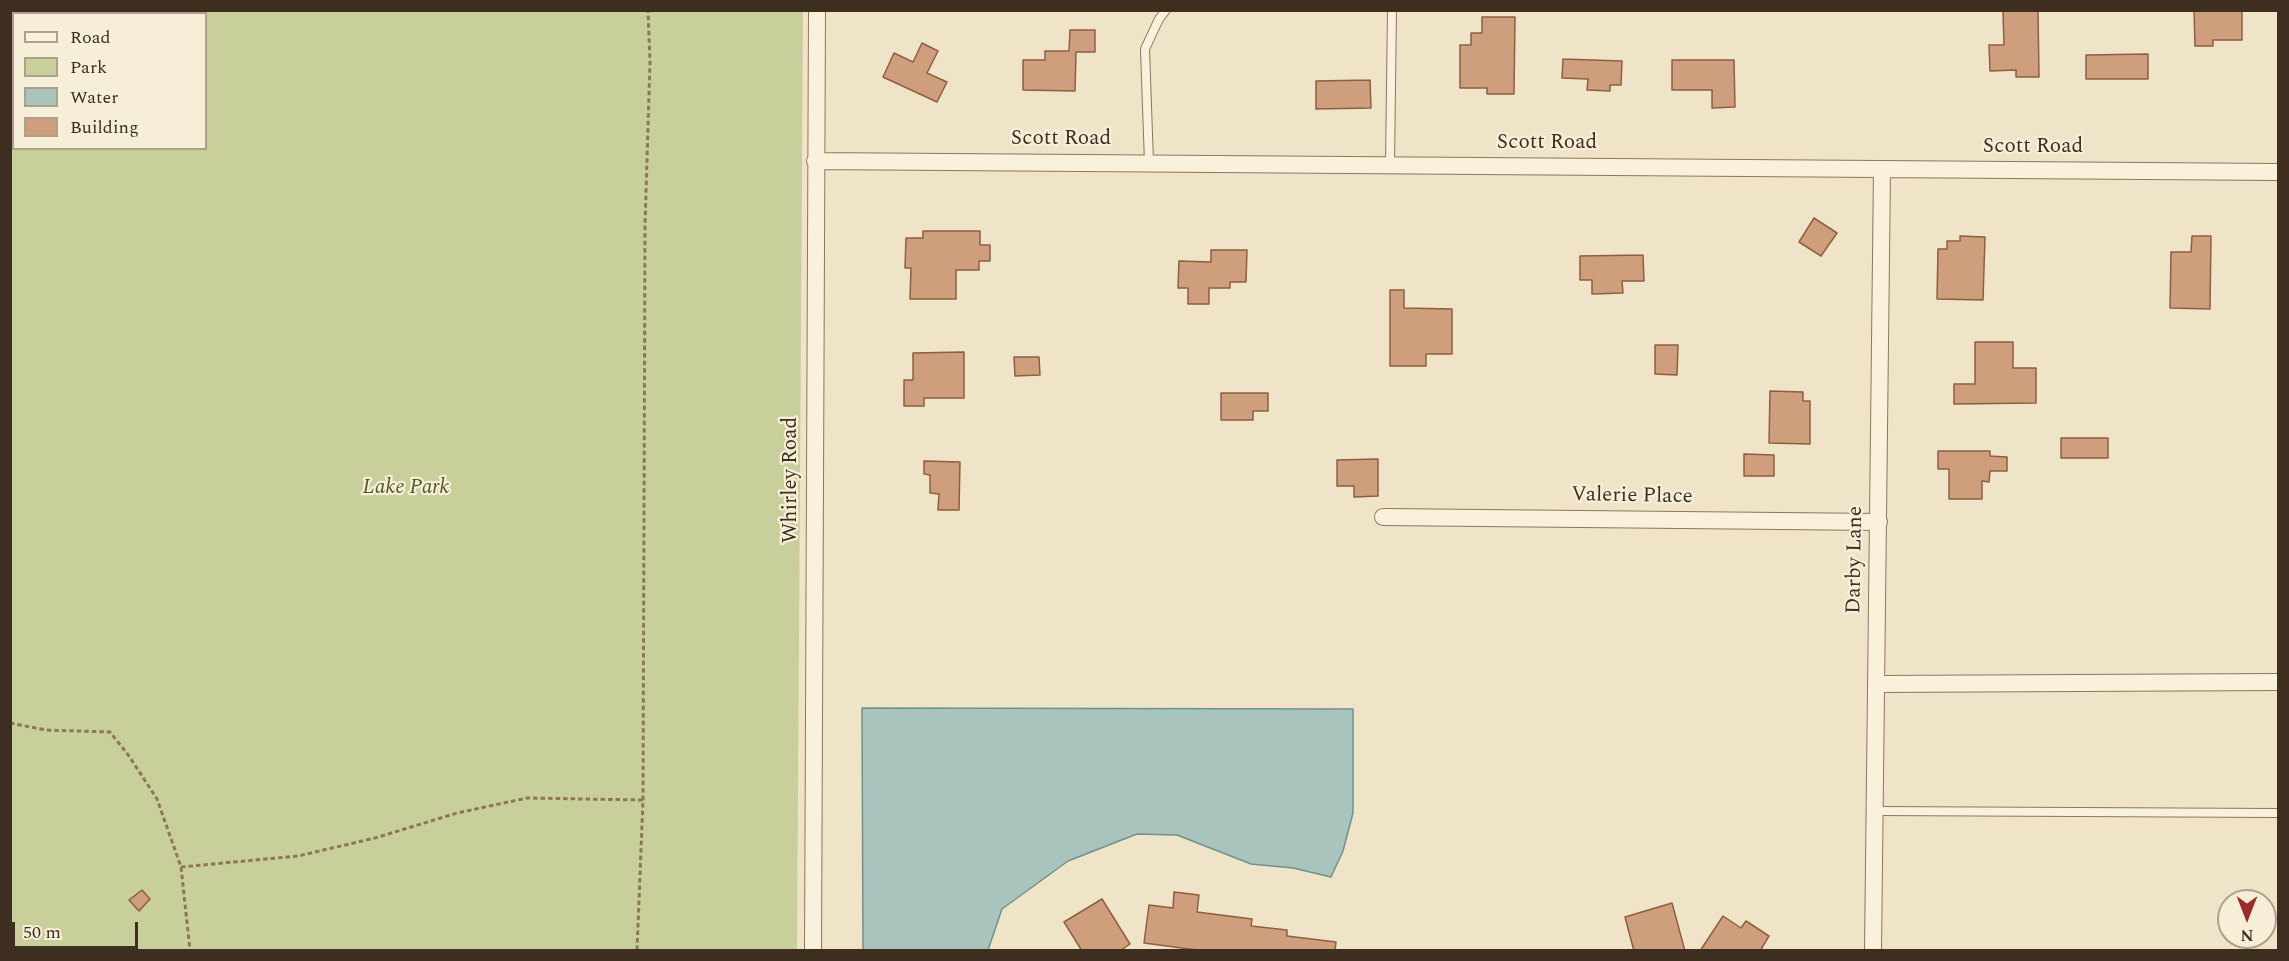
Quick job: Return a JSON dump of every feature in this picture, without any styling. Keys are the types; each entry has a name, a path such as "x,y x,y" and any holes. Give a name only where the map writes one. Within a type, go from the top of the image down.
{"street":[{"name":"Whirley Road","path":"813,951 817,10"},
{"name":"Scott Road","path":"815,161 2278,172"},
{"name":"Darby Lane","path":"1873,951 1880,522 1882,170"},
{"name":"Valerie Place","path":"1383,517 1880,522"},
{"path":"1876,684 2278,682"}],"lane":[{"path":"1149,164 1145,49 1159,19 1166,10"},
{"path":"1390,165 1392,10"},
{"path":"1875,811 2278,813"}],"path":[{"path":"637,951 644,800 645,225 650,62 648,10"},
{"path":"10,723 46,730 110,732 129,756 157,799 181,867 190,951"},
{"path":"181,867 298,856 375,838 457,813 527,798 644,800"}],"green space":[{"name":"Lake Park","path":"11,11 803,11 797,950 11,950"}],"water":[{"path":"862,708 1353,709 1353,813 1343,851 1331,877 1293,868 1251,864 1177,835 1137,834 1068,861 1002,909 988,950 863,950"}],"building":[{"path":"2038,10 2039,77 2016,77 2016,70 1990,71 1989,45 2004,45 2003,11"},
{"path":"2194,10 2242,10 2242,40 2213,40 2213,46 2195,46"},
{"path":"1482,17 1515,17 1514,94 1487,94 1487,88 1460,88 1460,45 1471,45 1471,33 1482,33"},
{"path":"1070,30 1095,30 1095,52 1076,52 1075,91 1023,90 1023,60 1045,60 1045,51 1069,51"},
{"path":"922,43 938,51 927,73 947,82 937,102 883,77 894,53 913,62"},
{"path":"2148,54 2148,79 2086,79 2086,55"},
{"path":"1563,59 1622,61 1621,85 1610,85 1610,91 1587,90 1588,79 1562,78"},
{"path":"1672,60 1734,60 1735,107 1712,108 1712,90 1672,90"},
{"path":"1370,80 1371,108 1316,109 1316,81"},
{"path":"1814,218 1837,233 1821,256 1799,242"},
{"path":"923,231 980,231 980,245 990,245 990,261 979,261 979,270 956,270 956,299 910,299 911,268 905,268 906,238 923,238"},
{"path":"1960,236 1985,237 1983,300 1937,299 1938,249 1947,249 1947,241 1960,241"},
{"path":"2192,236 2211,236 2210,309 2170,308 2171,252 2191,252"},
{"path":"1211,250 1247,250 1246,282 1230,282 1230,288 1209,288 1209,304 1188,304 1188,288 1178,288 1179,261 1211,262"},
{"path":"1643,255 1644,281 1622,281 1623,293 1592,294 1592,280 1580,280 1580,256"},
{"path":"1390,290 1404,290 1404,308 1452,309 1452,354 1426,354 1426,366 1390,366"},
{"path":"1975,342 2013,342 2013,368 2036,368 2036,403 1954,404 1954,384 1975,384"},
{"path":"1655,345 1678,345 1677,375 1655,374"},
{"path":"964,352 964,398 924,398 924,406 904,406 904,380 913,380 913,353"},
{"path":"1014,357 1039,357 1040,375 1015,376"},
{"path":"1770,391 1803,392 1803,401 1810,401 1810,444 1769,443"},
{"path":"1221,393 1268,393 1268,411 1253,411 1253,420 1221,420"},
{"path":"2061,438 2108,438 2108,458 2061,458"},
{"path":"1938,451 1990,451 1990,456 2007,457 2007,471 1990,471 1989,482 1982,481 1982,499 1949,499 1949,469 1938,469"},
{"path":"1744,454 1774,455 1774,476 1744,476"},
{"path":"1378,459 1378,496 1354,497 1354,486 1337,486 1337,460"},
{"path":"924,461 960,462 959,510 938,510 939,494 930,493 930,475 924,474"},
{"path":"142,890 150,899 139,911 129,900"},
{"path":"1174,892 1199,895 1197,912 1252,919 1251,926 1287,930 1287,936 1336,942 1335,951 1204,951 1144,943 1149,905 1173,908"},
{"path":"1102,899 1130,944 1120,951 1082,951 1064,922"},
{"path":"1672,903 1685,951 1634,951 1625,917"},
{"path":"1723,916 1741,928 1746,921 1769,936 1760,951 1700,951"}]}
